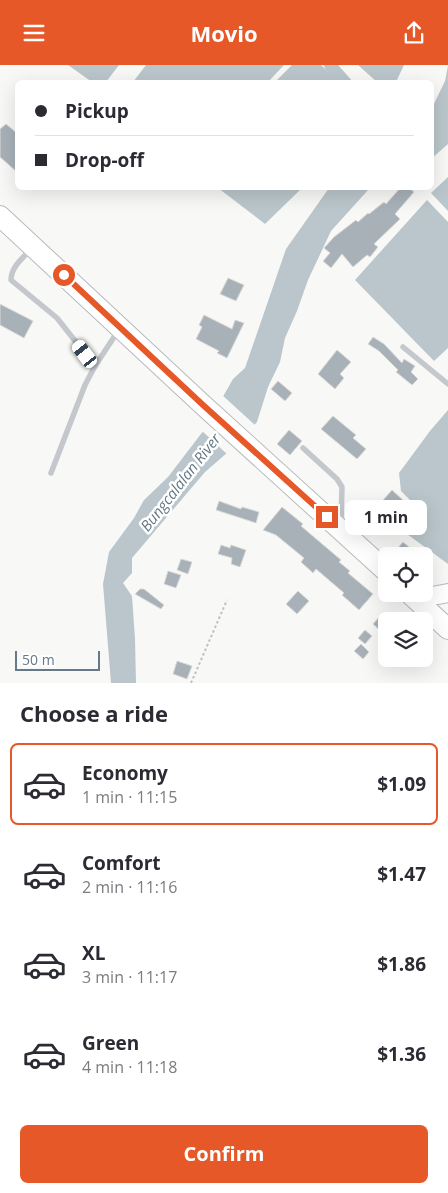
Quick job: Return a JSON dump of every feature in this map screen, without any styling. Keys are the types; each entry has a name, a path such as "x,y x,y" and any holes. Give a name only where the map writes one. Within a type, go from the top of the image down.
{"highway":[{"path":"0,216 203,405 378,564"},
{"path":"419,602 448,629"}],"main road":[{"path":"433,594 448,593"}],"lane":[{"path":"33,247 14,267 10,280 58,318 95,366"},
{"path":"51,473 77,405 95,366 121,327"},
{"path":"403,347 448,384"},
{"path":"303,448 337,479 342,487 340,529"}],"path":[{"path":"191,683 227,601"}],"water":[{"path":"68,65 119,65 108,80 89,80"},
{"path":"146,65 284,65 270,80 135,80"},
{"path":"292,65 321,65 337,80 277,80"},
{"path":"358,65 404,65 397,80 375,80"},
{"path":"448,66 448,144 434,156 434,104 445,81"},
{"path":"448,177 448,211 431,193"},
{"path":"221,190 300,190 265,224"},
{"name":"Bungcalalan River","path":"328,190 368,190 331,231 308,280 285,338 280,362 268,387 257,422 235,446 205,472 132,558 132,573 123,583 132,596 136,683 111,683 103,584 109,552 134,518 144,500 168,477 204,430 233,379 245,368 286,249"},
{"path":"427,200 448,222 448,348 434,361 355,280"},
{"path":"448,410 448,564 433,553 433,547 425,547 396,526 416,506 401,491 399,473"}],"pier":[{"path":"221,394 256,426 228,455 201,430"}],"building":[{"path":"6,124 15,132 15,170 0,157 0,129"},
{"path":"398,190 412,190 414,192 395,214 400,219 374,244 378,247 370,257 367,255 353,267 342,254 331,268 323,261 330,253 324,248 334,237 384,202 386,204"},
{"path":"228,278 244,285 236,301 220,294"},
{"path":"0,304 33,321 24,338 0,325"},
{"path":"204,315 232,329 235,320 244,323 227,358 217,353 219,351 196,339 202,327 199,325"},
{"path":"373,337 384,344 402,363 404,359 415,366 411,372 418,379 412,385 396,372 398,370 379,351 368,344"},
{"path":"337,350 351,362 340,374 344,378 335,389 318,374"},
{"path":"278,381 292,393 285,401 271,389"},
{"path":"333,416 356,435 353,438 366,449 357,459 321,429"},
{"path":"289,430 302,441 290,455 277,444"},
{"path":"392,490 405,502 390,520 376,508"},
{"path":"219,501 241,509 242,507 259,512 256,523 216,510"},
{"path":"282,507 341,560 339,562 350,571 348,573 373,594 359,610 342,595 344,593 316,569 313,573 301,562 304,558 276,535 263,530"},
{"path":"403,542 409,547 399,547"},
{"path":"221,545 230,548 231,545 246,550 240,567 231,564 232,558 218,554"},
{"path":"181,559 192,562 188,574 177,570"},
{"path":"168,571 181,575 176,588 164,584"},
{"path":"140,589 144,589 164,605 161,609 135,594"},
{"path":"298,591 309,601 297,614 286,604"},
{"path":"378,618 378,629 373,624"},
{"path":"365,630 372,636 365,644 358,638"},
{"path":"361,644 369,652 363,659 354,651"},
{"path":"177,661 192,666 187,679 173,674"}],"waterway":[{"path":"330,65 343,80"}],"route":[{"path":"64,275 203,405 327,517"}]}
